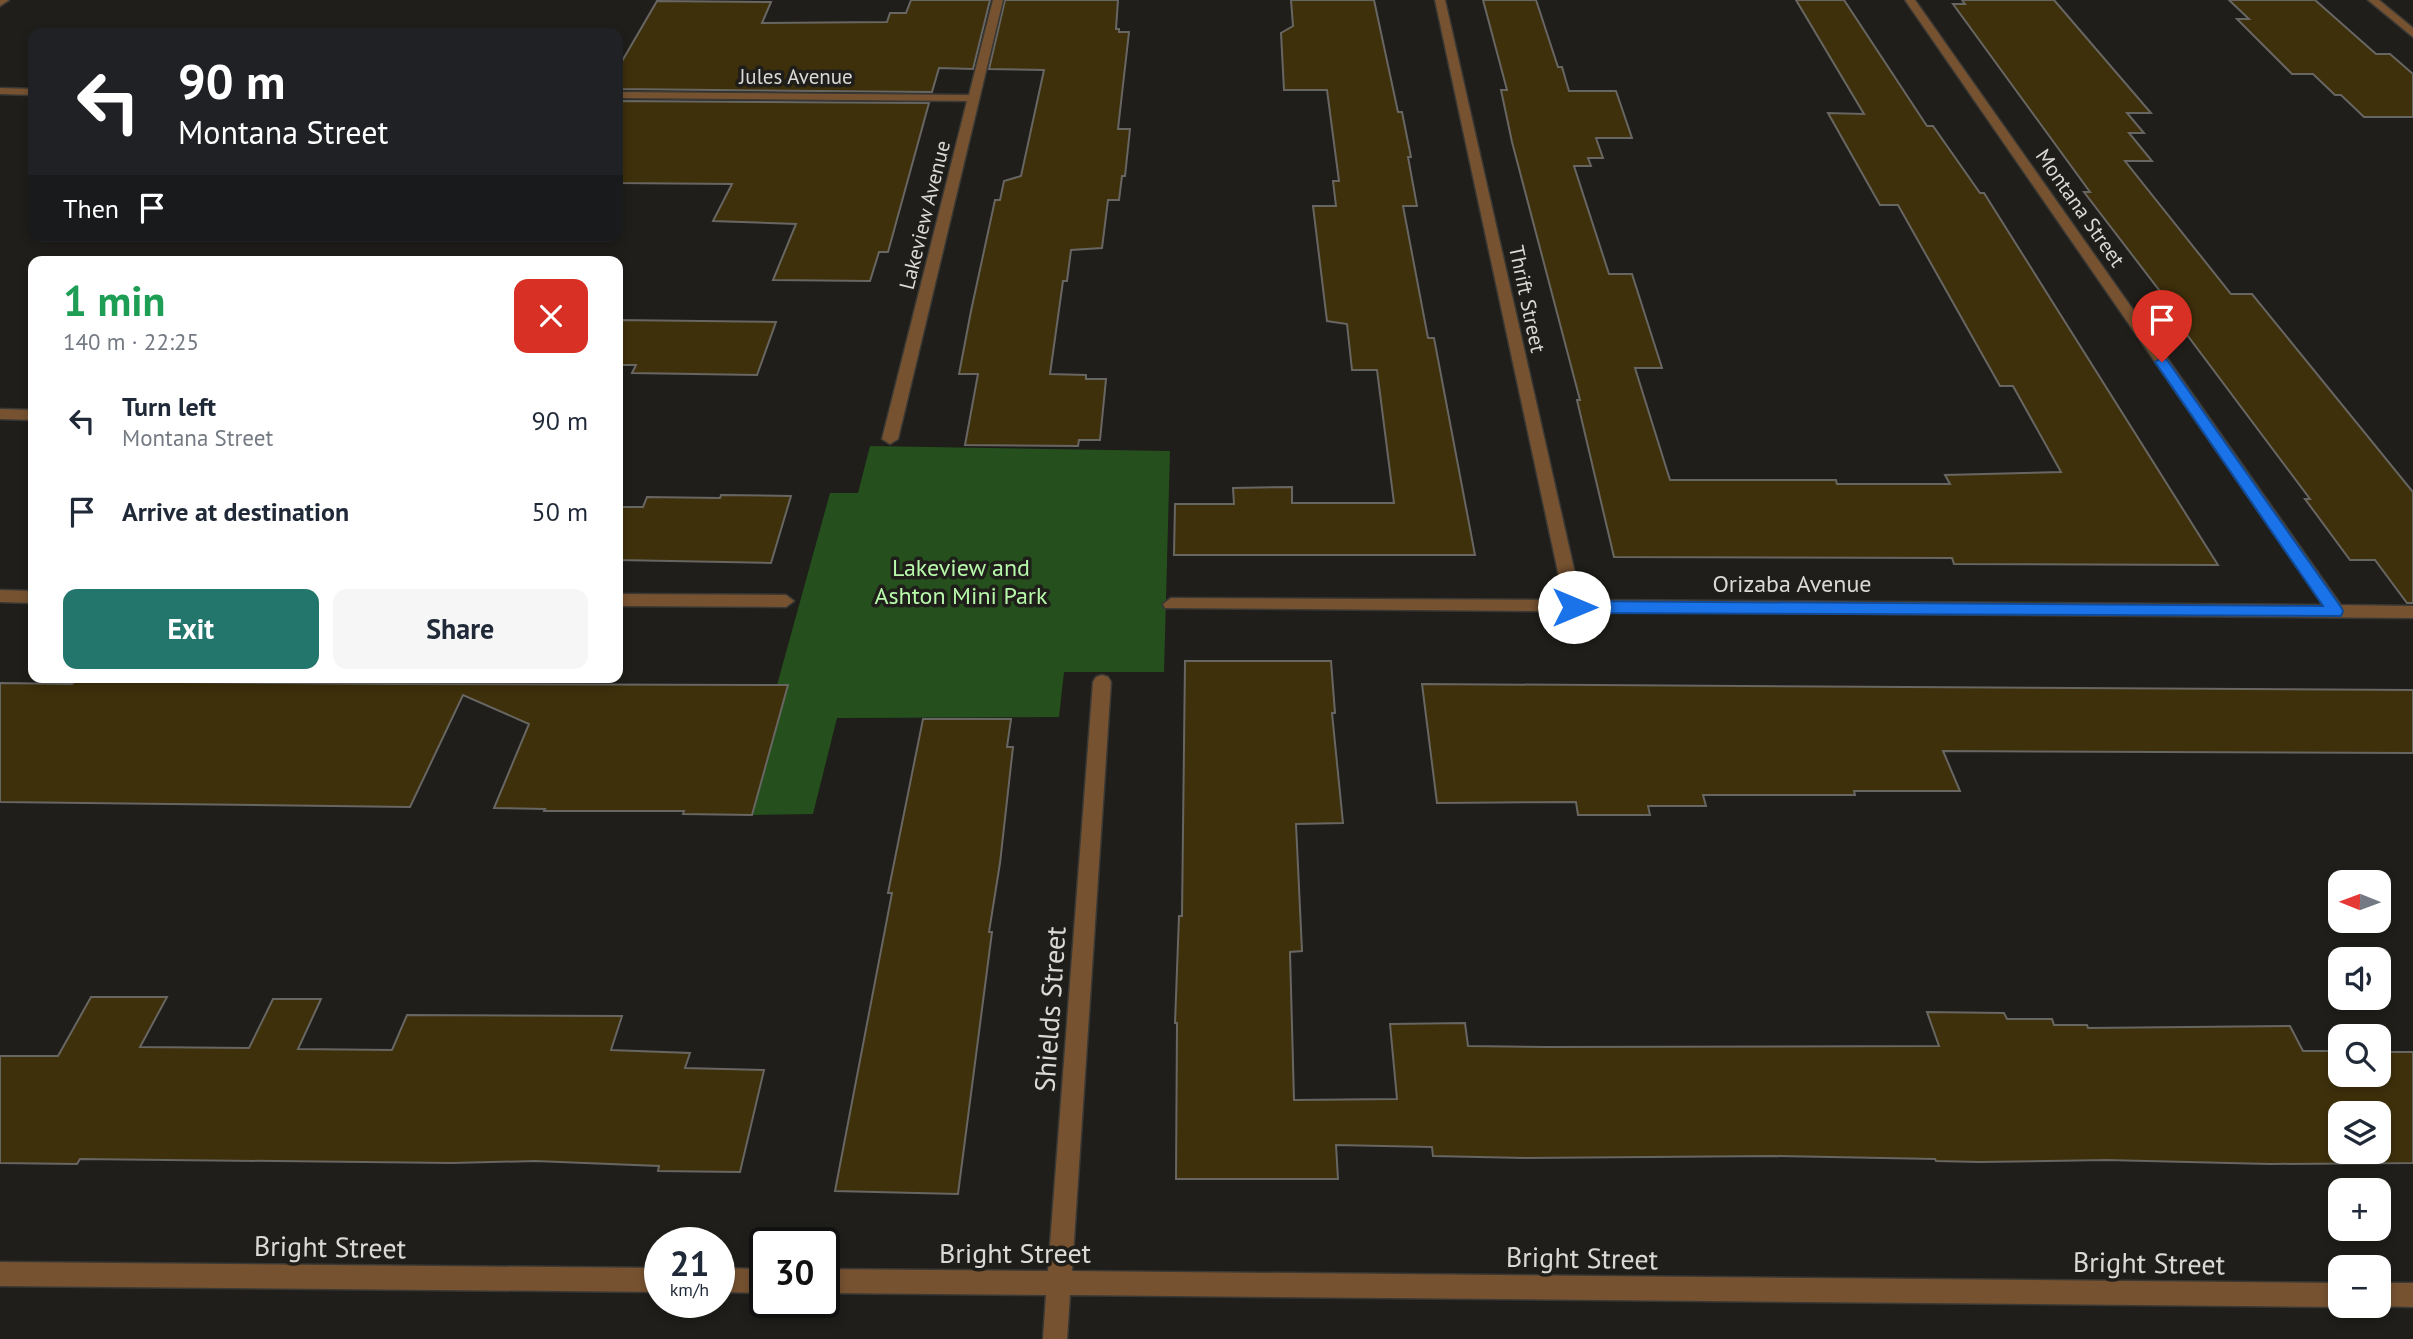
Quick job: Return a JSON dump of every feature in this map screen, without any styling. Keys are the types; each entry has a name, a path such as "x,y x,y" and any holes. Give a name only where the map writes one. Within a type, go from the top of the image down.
{"street":[{"name":"Lakeview Avenue","path":"890,439 998,0"},
{"name":"Thrift Street","path":"1440,0 1574,607"},
{"name":"Montana Street","path":"1910,0 2336,611"},
{"path":"2373,0 2413,34"},
{"path":"0,91 28,92"},
{"name":"Jules Avenue","path":"623,95 974,97"},
{"path":"0,414 28,415"},
{"path":"0,596 28,597"},
{"path":"623,600 786,601"},
{"name":"Orizaba Avenue","path":"1171,604 2413,612"},
{"name":"Shields Street","path":"1055,1339 1102,682"},
{"name":"Bright Street","path":"0,1274 644,1280"},
{"name":"Bright Street","path":"840,1281 2328,1295"},
{"path":"2391,1295 2413,1296"}],"green space":[{"name":"Lakeview and Ashton Mini Park","path":"870,446 1170,451 1164,672 1064,672 1059,717 837,718 813,814 752,815 788,686 777,685 830,493 858,493"}],"building":[{"path":"911,0 990,0 973,69 939,68 932,92 623,89 623,59 657,1 771,2 762,23 887,22 890,13 906,13"},
{"path":"1005,0 1118,0 1116,29 1119,29 1119,32 1129,32 1118,129 1130,129 1125,176 1122,176 1119,200 1108,200 1102,248 1071,250 1067,281 1063,281 1050,374 1086,375 1086,379 1106,379 1100,440 1079,440 1078,446 965,445 978,374 959,374 971,311 995,200 1000,200 1004,181 1021,176 1044,70 989,69"},
{"path":"1291,0 1374,0 1398,112 1402,112 1411,157 1408,157 1417,206 1403,206 1428,338 1434,338 1475,555 1174,555 1175,504 1234,504 1233,488 1292,487 1292,503 1394,503 1377,370 1352,370 1347,324 1327,321 1313,206 1336,206 1333,181 1339,181 1327,90 1284,90 1281,33 1293,26"},
{"path":"1483,0 1536,0 1558,67 1562,67 1569,91 1616,91 1632,138 1596,138 1603,158 1588,158 1591,166 1574,166 1609,274 1632,274 1662,368 1635,368 1670,480 1836,480 1837,484 1950,484 1945,475 2061,472 2013,386 2000,386 1898,205 1880,205 1828,113 1864,114 1796,0 1844,0 1927,126 1933,126 1980,193 1984,193 2218,565 1954,564 1952,558 1614,557 1577,400 1580,400 1512,142 1501,90 1507,90"},
{"path":"1962,0 2054,0 2151,113 2127,113 2144,133 2129,133 2152,161 2125,161 2231,294 2252,294 2413,492 2413,603 2407,603 2375,560 2350,560 2305,499 2310,499 2179,324 2185,324 2084,192 2090,192 1953,4 1965,4"},
{"path":"2229,0 2315,0 2376,54 2390,54 2413,74 2413,117 2364,117 2313,74 2292,74 2237,19 2249,19"},
{"path":"623,101 929,103 888,252 879,252 870,281 773,280 796,224 713,221 732,184 623,183"},
{"path":"623,320 776,322 757,375 632,373 636,365 623,365"},
{"path":"721,495 791,496 771,563 623,560 623,507 643,507 647,497 720,498"},
{"path":"1185,661 1331,661 1335,713 1332,713 1343,823 1296,824 1302,951 1290,952 1294,1100 1397,1099 1390,1024 1465,1023 1468,1046 1547,1047 1939,1046 1927,1012 2004,1013 2007,1019 2052,1019 2054,1025 2087,1025 2088,1028 2290,1026 2303,1051 2328,1051 2328,1087 2391,1087 2391,1052 2413,1052 2413,1163 2391,1163 2391,1101 2328,1101 2328,1164 2106,1160 1980,1162 1772,1156 1525,1158 1433,1156 1432,1147 1336,1145 1338,1179 1176,1179 1175,1023 1179,916 1182,916"},
{"path":"0,683 788,685 752,815 683,814 684,811 544,811 545,809 494,808 529,724 463,695 410,807 0,802"},
{"path":"1422,684 2413,690 2413,753 1943,751 1960,791 1854,791 1855,795 1703,795 1706,806 1648,806 1650,815 1578,815 1576,802 1437,803"},
{"path":"923,719 1011,719 1007,747 1013,747 958,1194 835,1191 892,893 888,893"},
{"path":"91,997 167,997 140,1047 249,1048 273,999 321,999 298,1049 392,1050 407,1015 622,1016 611,1050 690,1053 685,1068 764,1070 740,1172 658,1171 659,1166 535,1161 452,1163 80,1159 77,1164 0,1163 0,1056 58,1056"}],"route":[{"path":"1574,607 2336,611 2162,362"}]}
